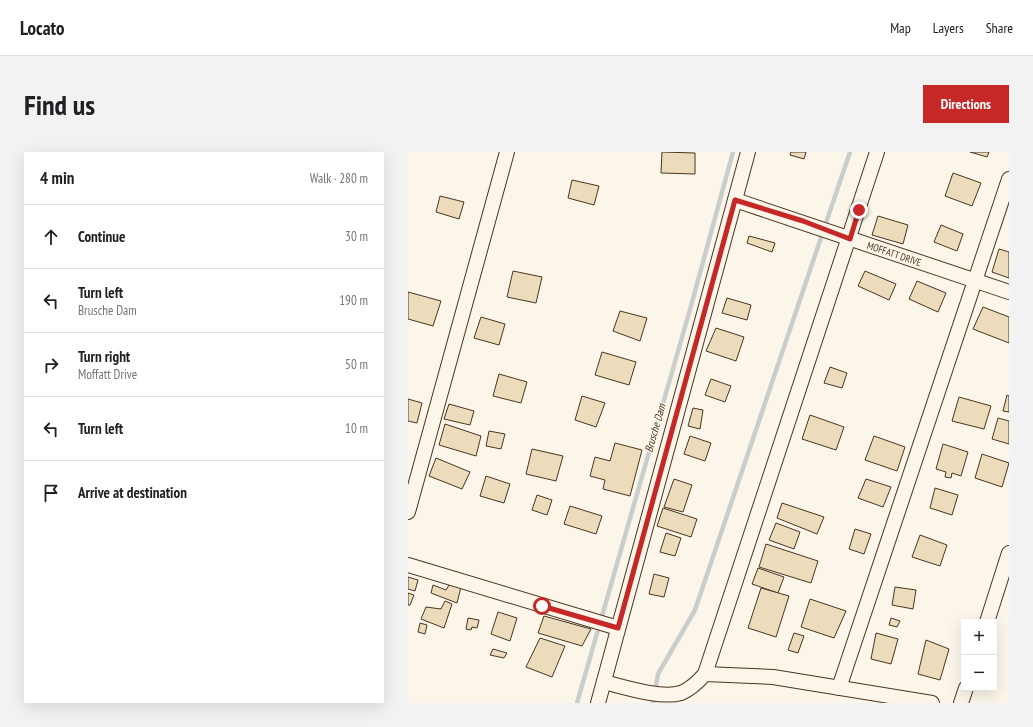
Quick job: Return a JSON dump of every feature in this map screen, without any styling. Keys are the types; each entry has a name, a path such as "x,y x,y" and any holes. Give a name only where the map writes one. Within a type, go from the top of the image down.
{"street":[{"path":"408,512 507,152"},
{"path":"598,703 748,152"},
{"path":"604,682 668,695 680,693 693,687 705,674 845,237 877,152"},
{"path":"839,688 1009,179"},
{"name":"MOFFATT DRIVE","path":"735,200 803,221 845,237 1009,292"},
{"path":"988,619 1009,554"},
{"path":"408,566 618,628"},
{"path":"705,674 773,677 932,703"},
{"path":"961,703 965,691"}],"building":[{"path":"662,152 695,153 695,174 661,173"},
{"path":"791,152 806,152 804,159 790,155"},
{"path":"970,152 989,152 987,157"},
{"path":"953,173 981,183 972,206 945,196"},
{"path":"572,180 599,186 594,205 568,198"},
{"path":"440,196 464,202 459,219 436,212"},
{"path":"878,216 908,225 903,244 872,235"},
{"path":"941,225 963,234 957,251 934,242"},
{"path":"749,236 775,243 772,252 747,243"},
{"path":"999,249 1009,252 1009,278 992,272"},
{"path":"513,271 542,277 536,303 507,297"},
{"path":"865,271 896,284 889,300 858,286"},
{"path":"917,281 946,293 938,312 909,299"},
{"path":"408,292 441,301 433,326 408,319"},
{"path":"727,298 751,305 747,320 722,313"},
{"path":"983,307 1009,317 1009,343 973,329"},
{"path":"620,311 647,318 640,341 613,331"},
{"path":"481,317 505,324 499,345 474,338"},
{"path":"716,328 744,337 736,361 706,351"},
{"path":"602,352 636,362 629,385 595,375"},
{"path":"830,367 847,373 842,388 824,383"},
{"path":"499,374 527,382 521,403 493,396"},
{"path":"711,379 731,386 725,402 705,395"},
{"path":"1007,395 1009,396 1009,412 1003,411"},
{"path":"582,396 605,403 596,427 575,420"},
{"path":"959,397 991,406 984,429 952,421"},
{"path":"408,399 422,403 417,423 408,421"},
{"path":"449,404 474,411 470,425 444,419"},
{"path":"693,408 703,410 700,429 688,426"},
{"path":"810,415 844,427 836,450 802,439"},
{"path":"998,418 1009,421 1009,444 992,439"},
{"path":"445,424 481,436 476,456 439,445"},
{"path":"489,431 505,434 501,449 486,446"},
{"path":"690,436 711,443 705,461 684,454"},
{"path":"874,436 905,447 897,471 865,460"},
{"path":"615,443 642,450 630,496 603,489 605,480 590,476 595,457 610,461"},
{"path":"943,444 968,452 961,476 952,473 951,478 945,477 946,472 936,469"},
{"path":"532,449 563,456 556,481 526,474"},
{"path":"982,454 1009,463 1002,487 975,478"},
{"path":"436,458 470,472 462,489 429,476"},
{"path":"486,476 510,484 504,503 480,496"},
{"path":"674,479 692,485 683,512 664,507"},
{"path":"866,479 891,487 883,507 858,498"},
{"path":"935,488 958,495 952,515 930,508"},
{"path":"537,495 552,500 547,515 532,510"},
{"path":"782,503 824,517 817,534 777,518"},
{"path":"570,506 602,516 596,534 564,524"},
{"path":"663,508 697,519 691,537 657,526"},
{"path":"776,523 800,532 794,549 769,540"},
{"path":"855,529 871,534 864,554 849,549"},
{"path":"666,533 681,538 675,556 660,552"},
{"path":"920,535 947,545 940,566 912,557"},
{"path":"766,544 818,561 811,583 759,567"},
{"path":"758,568 784,577 778,593 752,584"},
{"path":"654,574 669,578 664,597 649,594"},
{"path":"408,577 418,580 415,591 408,589"},
{"path":"433,585 446,590 449,585 461,587 457,603 431,593"},
{"path":"895,587 916,590 913,609 892,605"},
{"path":"761,588 789,596 776,637 748,628"},
{"path":"408,593 414,595 410,605 408,605"},
{"path":"810,599 846,611 834,638 801,627"},
{"path":"445,601 452,604 444,628 421,619 426,607 441,609"},
{"path":"498,612 517,618 510,641 491,634"},
{"path":"544,616 591,629 582,646 538,633"},
{"path":"468,618 479,620 477,628 472,627 471,630 466,629"},
{"path":"891,618 900,621 897,627 889,625"},
{"path":"420,623 427,625 425,634 418,632"},
{"path":"794,633 804,636 798,653 788,650"},
{"path":"876,633 898,639 891,664 871,659"},
{"path":"540,638 565,646 552,677 526,667"},
{"path":"926,640 949,649 940,680 918,674"},
{"path":"493,649 507,653 504,658 490,655"}],"waterway":[{"name":"Brusche Dam","path":"577,703 691,306 733,152"},
{"path":"653,703 658,674 695,610 850,152"}],"route":[{"path":"542,606 618,628 735,200 803,221 850,239 859,210"}]}
